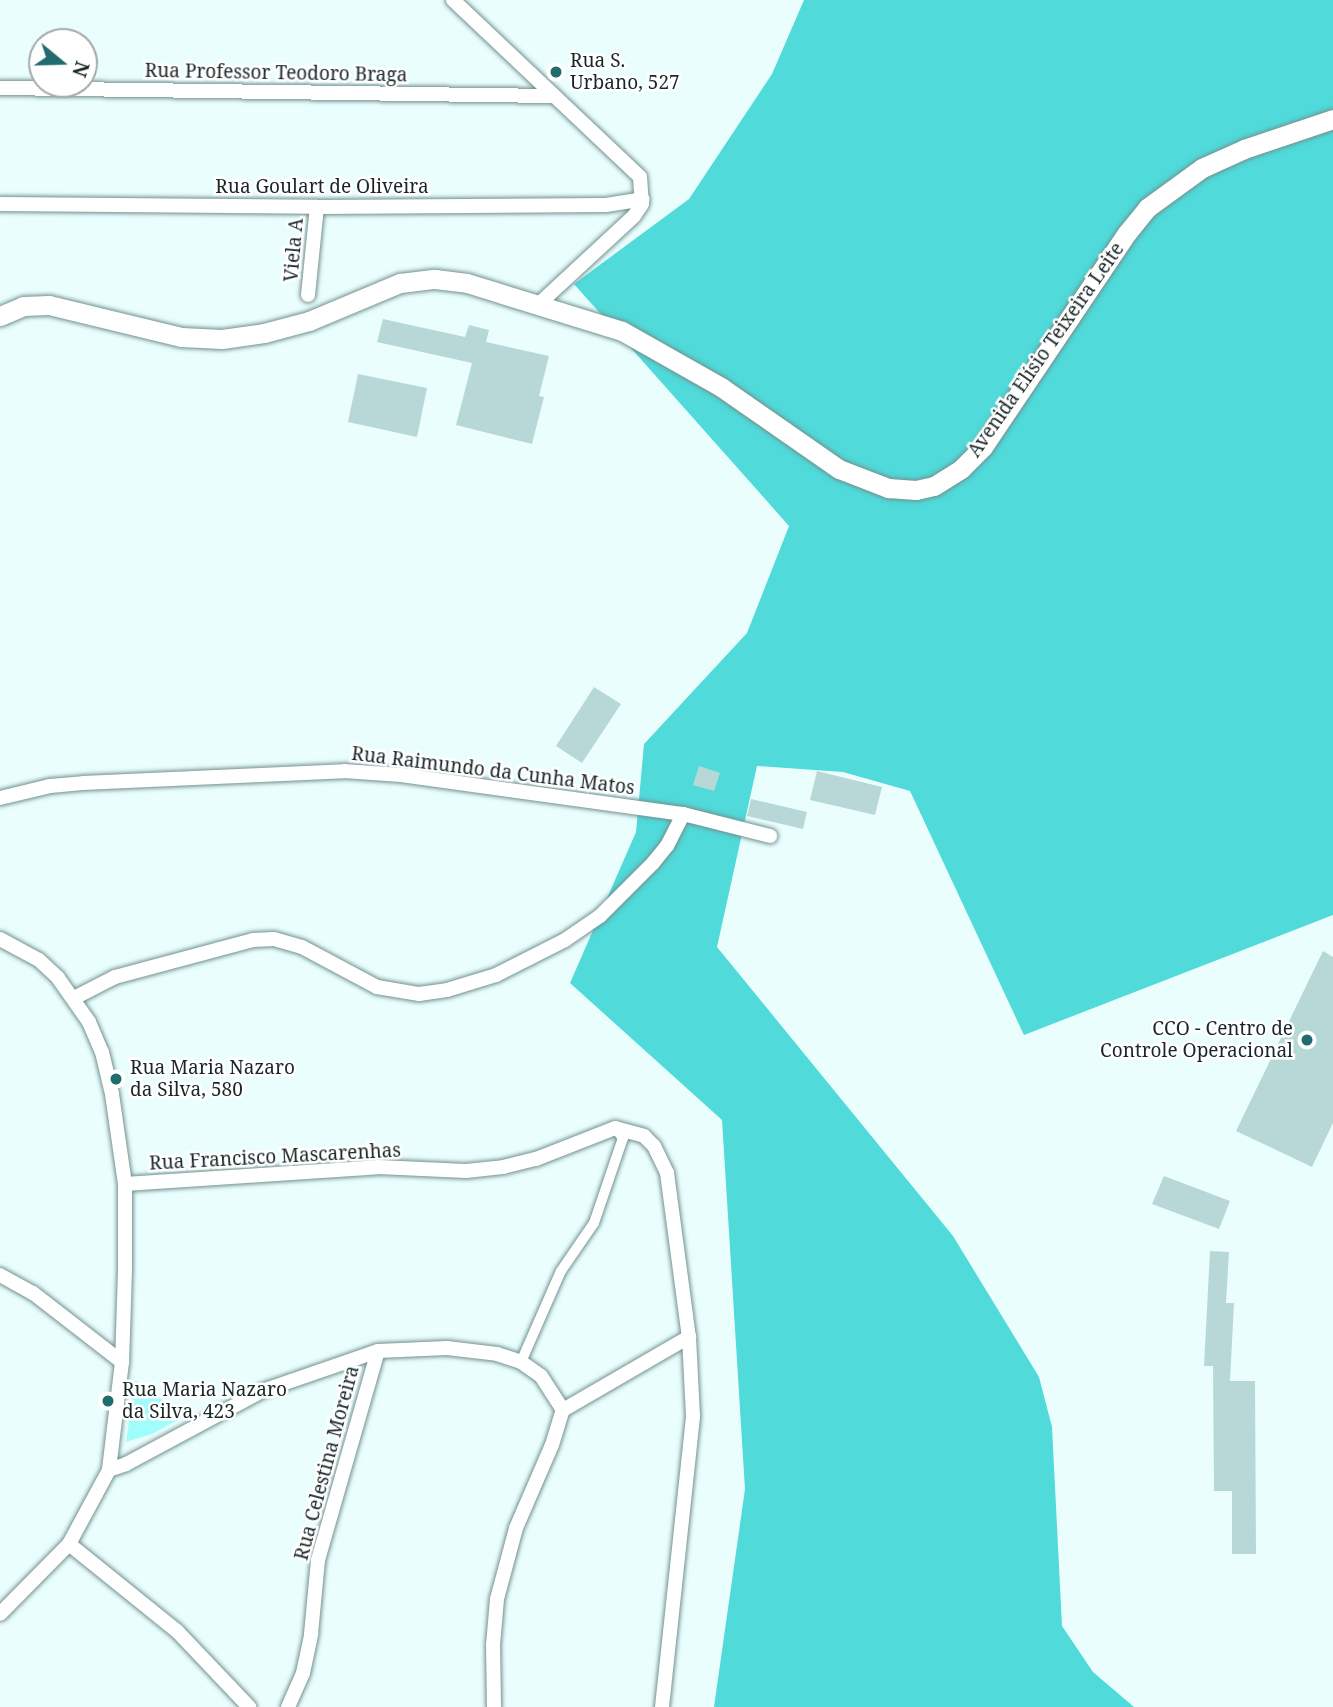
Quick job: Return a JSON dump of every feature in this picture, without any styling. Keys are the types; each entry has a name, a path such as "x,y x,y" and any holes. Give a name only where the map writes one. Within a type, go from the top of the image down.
{"main road":[{"name":"Avenida Elísio Teixeira Leite","path":"0,316 23,306 49,306 181,337 222,339 264,333 309,321 400,283 435,279 467,283 622,331 721,387 839,469 888,488 916,490 934,486 961,469 983,447 1127,233 1147,208 1202,168 1244,149 1333,119"}],"street":[{"path":"453,0 552,96 635,169 640,177 643,199 634,216 539,304"},
{"name":"Rua Professor Teodoro Braga","path":"0,88 552,96"},
{"name":"Rua Goulart de Oliveira","path":"0,204 317,207 606,205 643,199"},
{"name":"Viela A","path":"309,295 317,207"},
{"name":"Rua Raimundo da Cunha Matos","path":"0,798 50,786 83,783 344,771 401,775 683,814 770,836"},
{"path":"74,998 116,976 253,940 274,939 302,947 387,990 419,994 447,990 496,975 565,940 600,916 667,846 683,814"},
{"path":"0,939 38,960 74,998 102,1052 112,1094 125,1184 122,1362 109,1471 69,1544 0,1614"},
{"path":"521,1362 561,1271 594,1223 623,1138 622,1129 644,1136 654,1146 667,1173 689,1336 693,1417 662,1707"},
{"name":"Rua Francisco Mascarenhas","path":"125,1184 378,1167 466,1171 503,1167 622,1129"},
{"path":"0,1275 33,1293 122,1362"},
{"path":"494,1707 496,1599 516,1528 552,1444 563,1410 689,1336"},
{"path":"109,1471 262,1391 378,1351 447,1348 496,1354 521,1362 541,1376 563,1410"},
{"name":"Rua Celestina Moreira","path":"288,1707 303,1673 309,1647 318,1560 378,1351"},
{"path":"69,1544 177,1631 248,1707"}],"shaded area":[{"path":"804,0 1333,0 1333,915 1024,1035 910,791 843,772 757,766 717,947 953,1236 1039,1377 1052,1427 1062,1626 1093,1672 1134,1707 714,1707 745,1489 722,1120 570,983 636,832 644,744 747,633 789,526 574,284 689,199 772,74"},
{"path":"135,1380 185,1416 152,1434 126,1442"}],"building":[{"path":"383,319 465,337 469,325 489,330 486,342 549,356 539,396 544,397 532,444 456,425 472,363 377,342"},
{"path":"358,374 427,388 417,437 348,422"},
{"path":"594,687 621,704 582,763 556,746"},
{"path":"699,766 720,773 714,791 693,785"},
{"path":"817,771 882,787 875,815 810,800"},
{"path":"751,799 807,812 803,829 747,816"},
{"name":"CCO - Centro de Controle Operacional","path":"1323,951 1333,957 1333,1123 1312,1167 1236,1131"},
{"path":"1164,1176 1230,1201 1219,1229 1152,1204"},
{"path":"1210,1251 1229,1252 1226,1303 1234,1303 1230,1381 1255,1381 1256,1554 1232,1554 1232,1491 1214,1491 1213,1366 1204,1366"}],"place":[{"name":"Rua S. Urbano, 527","path":"556,72"},
{"name":"CCO - Centro de Controle Operacional","path":"1307,1040"},
{"name":"Rua Maria Nazaro da Silva, 580","path":"116,1079"},
{"name":"Rua Maria Nazaro da Silva, 423","path":"108,1401"}]}
